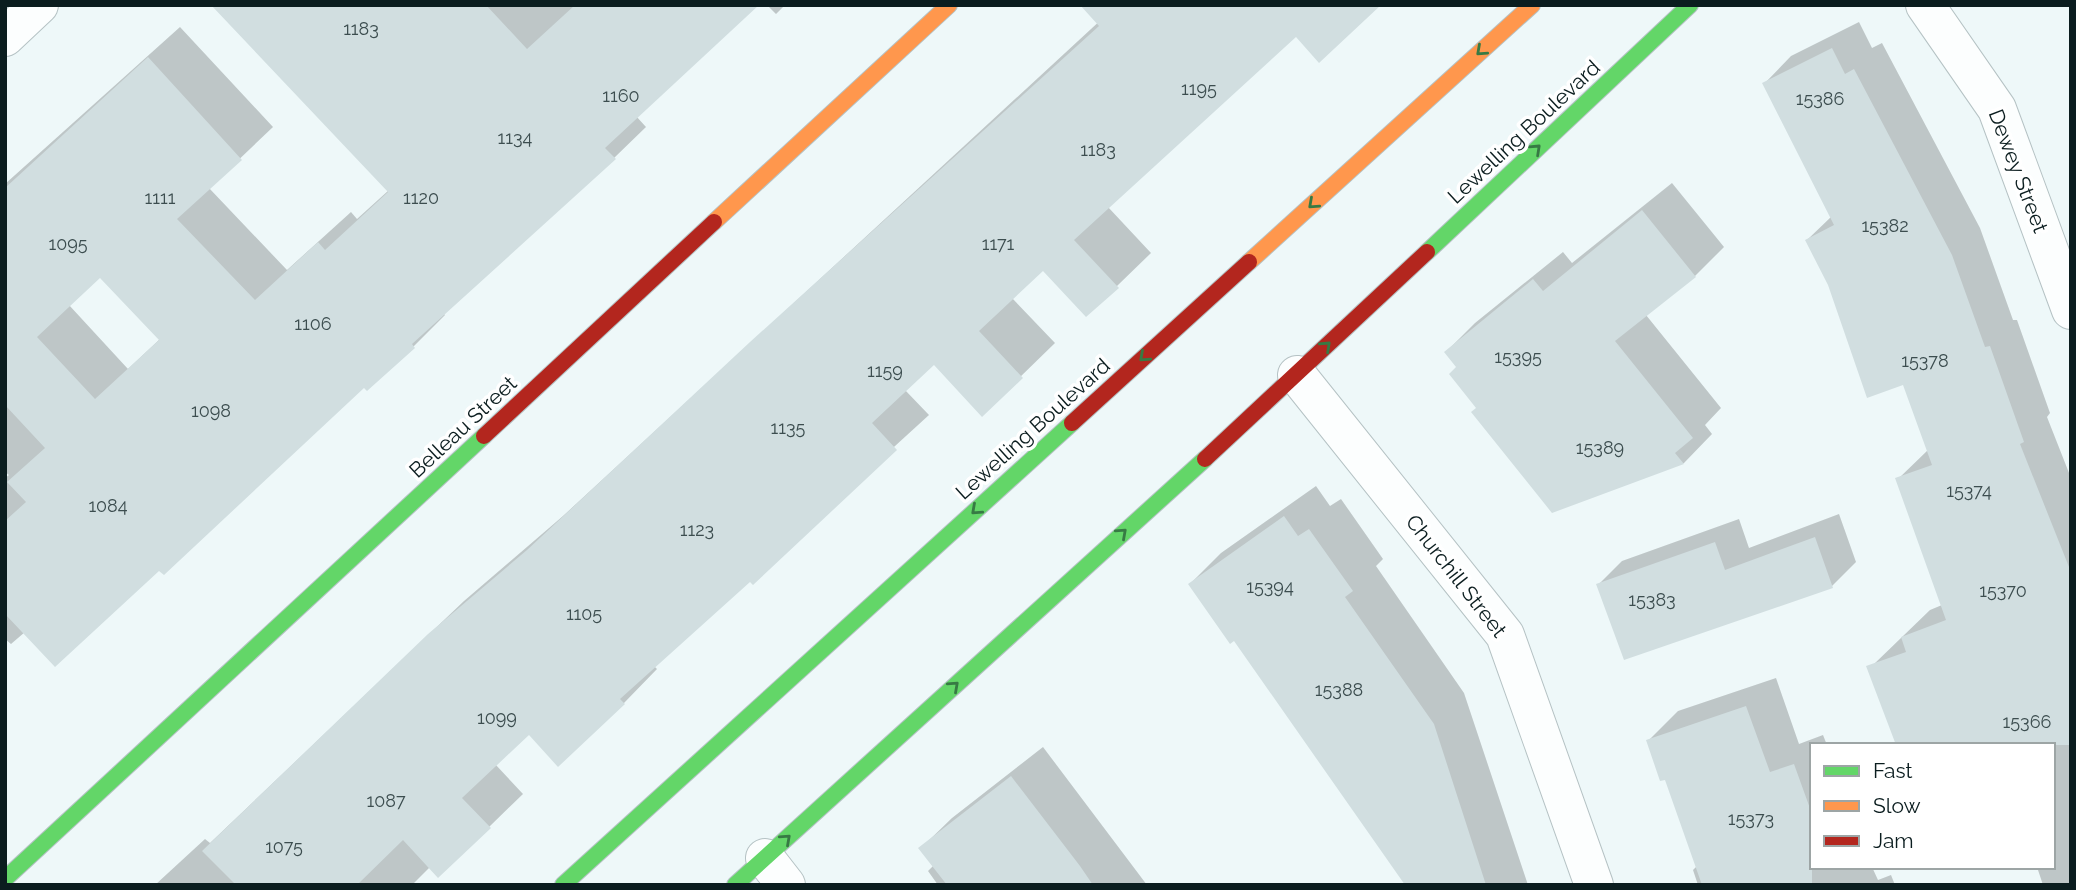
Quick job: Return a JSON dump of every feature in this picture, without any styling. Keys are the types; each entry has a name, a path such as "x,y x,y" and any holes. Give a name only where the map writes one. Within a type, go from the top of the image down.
{"main road":[{"name":"Belleau Street","path":"5,879 949,5"},
{"name":"Lewelling Boulevard","path":"563,885 1532,5"},
{"name":"Lewelling Boulevard","path":"735,885 775,872 1690,5"}],"street":[{"path":"5,37 39,5"},
{"name":"Dewey Street","path":"1925,5 1997,109 2071,310"},
{"name":"Churchill Street","path":"1297,375 1505,635 1594,885"}],"building":[{"path":"211,5 486,5 527,49 575,5 759,5 605,148 616,159 412,344 415,348 367,391 364,388 164,575 159,571 55,667 5,614 5,521 26,502 7,482 45,448 5,405 5,188 148,57 242,160 177,219 255,300 318,242 325,250 388,192","holes":["100,278 159,340 95,399 37,337"]},
{"path":"1080,5 1381,5 1319,63 1296,37 1074,240 1119,288 1086,317 1043,271 979,331 1023,378 982,417 934,365 872,423 897,450 753,585 750,582 620,699 625,704 558,767 529,735 462,798 491,828 438,878 403,840 357,885 236,885 202,851 428,634 527,550 750,342 1099,26"},
{"path":"1832,48 1845,74 1854,69 1952,255 1985,347 1990,346 2024,442 2020,444 2071,572 2071,745 1895,743 1866,666 1906,652 1901,637 1946,620 1895,478 1932,465 1903,385 1867,398 1828,285 1805,240 1834,225 1762,83"},
{"path":"1642,210 1696,277 1615,341 1693,438 1675,453 1684,464 1552,513 1471,412 1476,408 1449,374 1456,367 1444,352 1533,279 1543,291"},
{"path":"1284,516 1298,536 1309,529 1353,591 1345,597 1434,724 1486,885 1405,885 1234,641 1230,644 1188,584"},
{"path":"1815,537 1833,588 1624,660 1596,584 1715,542 1725,570"},
{"path":"1746,706 1770,772 1794,764 1810,808 1812,885 1702,885 1665,780 1660,781 1646,740"},
{"path":"1011,776 1093,885 947,885 918,848"}],"traffic: fast":[{"path":"1427,252 1690,5"},
{"path":"563,885 1072,423"},
{"path":"5,879 484,436"},
{"path":"735,885 1205,459"}],"traffic: slow":[{"path":"714,222 949,5"},
{"path":"1249,262 1532,5"}],"traffic: jam":[{"path":"484,436 714,222"},
{"path":"1205,459 1427,252"},
{"path":"1072,423 1249,262"}]}
